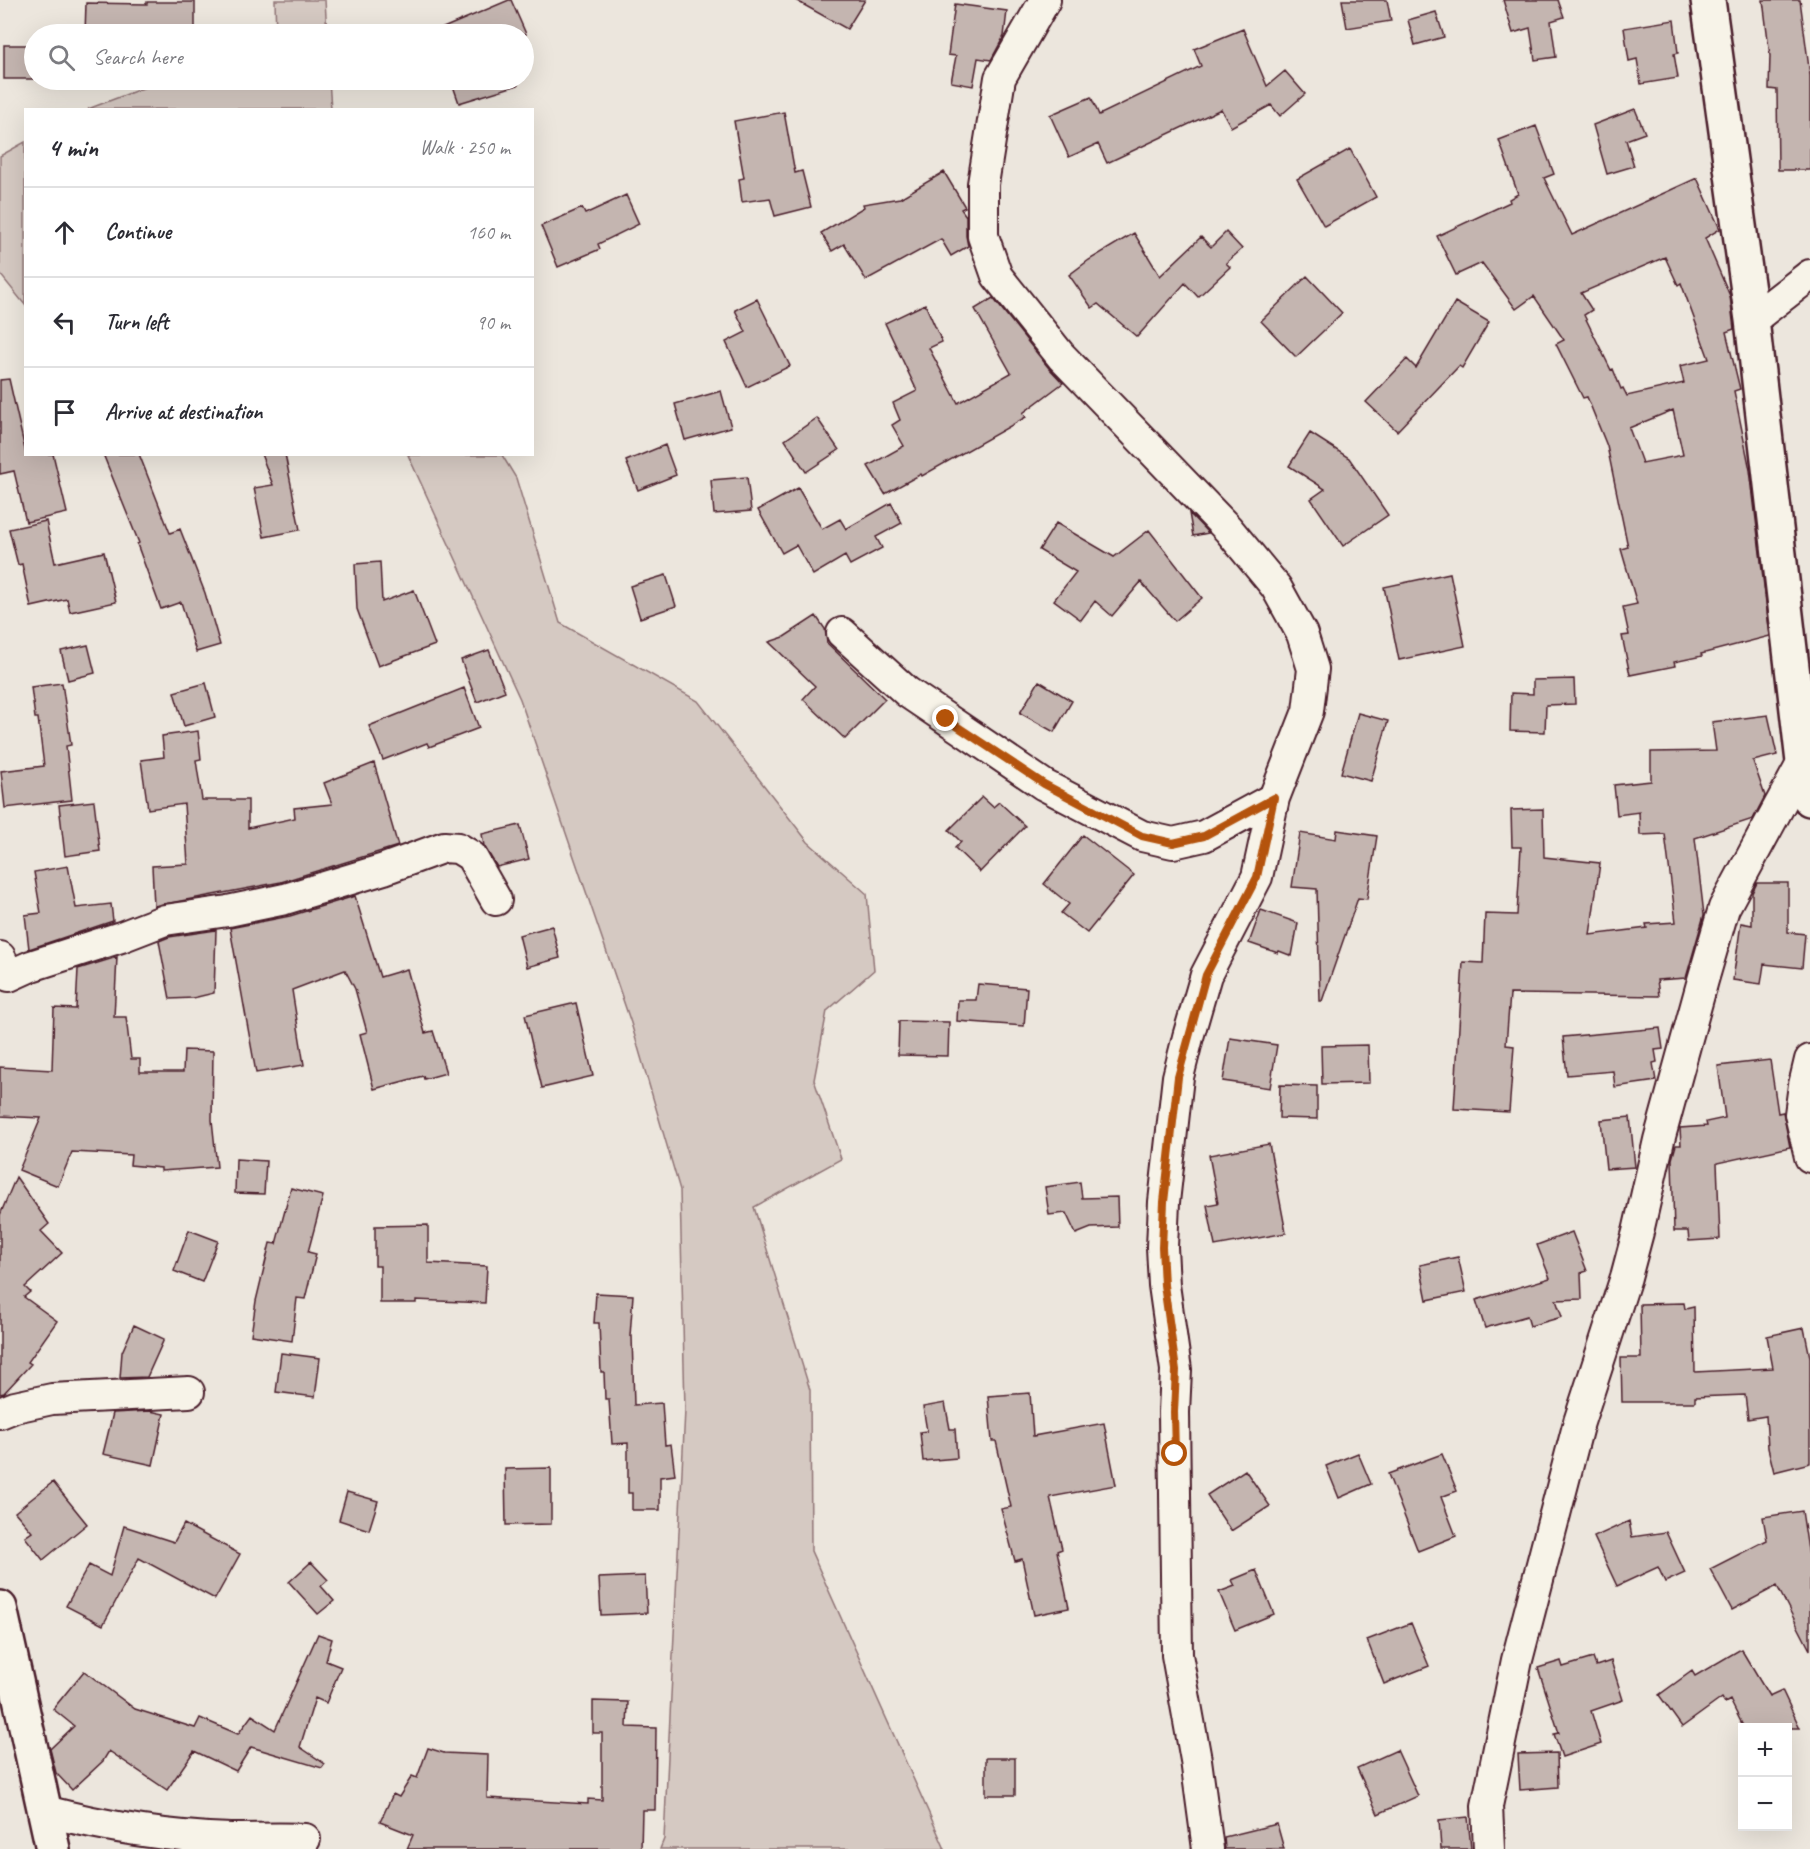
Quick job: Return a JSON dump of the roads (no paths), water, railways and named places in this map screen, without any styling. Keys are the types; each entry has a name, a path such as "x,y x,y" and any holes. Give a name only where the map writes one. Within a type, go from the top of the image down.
{"main road":[{"path":"1708,0 1752,320 1803,762 1810,799"},
{"path":"0,1608 53,1849"}],"street":[{"path":"1045,0 1000,78 983,184 983,236 997,276 1060,356 1228,529 1276,587 1302,634 1313,669 1308,711 1274,798 1257,877 1206,975 1188,1037 1178,1077 1164,1202 1162,1247 1164,1285 1176,1370 1174,1412 1177,1654 1196,1760 1208,1849"},
{"path":"1752,320 1810,275"},
{"path":"842,633 907,692 946,719 1044,784 1142,836 1173,843 1204,836 1274,798"},
{"path":"1489,1849 1487,1806 1517,1660 1580,1422 1632,1254 1659,1140 1703,980 1724,908 1803,762"},
{"path":"0,957 9,976 30,966 121,937 165,920 228,911 285,899 363,876 444,847 458,848 471,856 496,900"},
{"path":"1810,1060 1800,1114 1810,1157"},
{"path":"0,1413 15,1407 52,1399 189,1392"},
{"path":"45,1811 82,1821 162,1834 231,1839 305,1839"}]}
